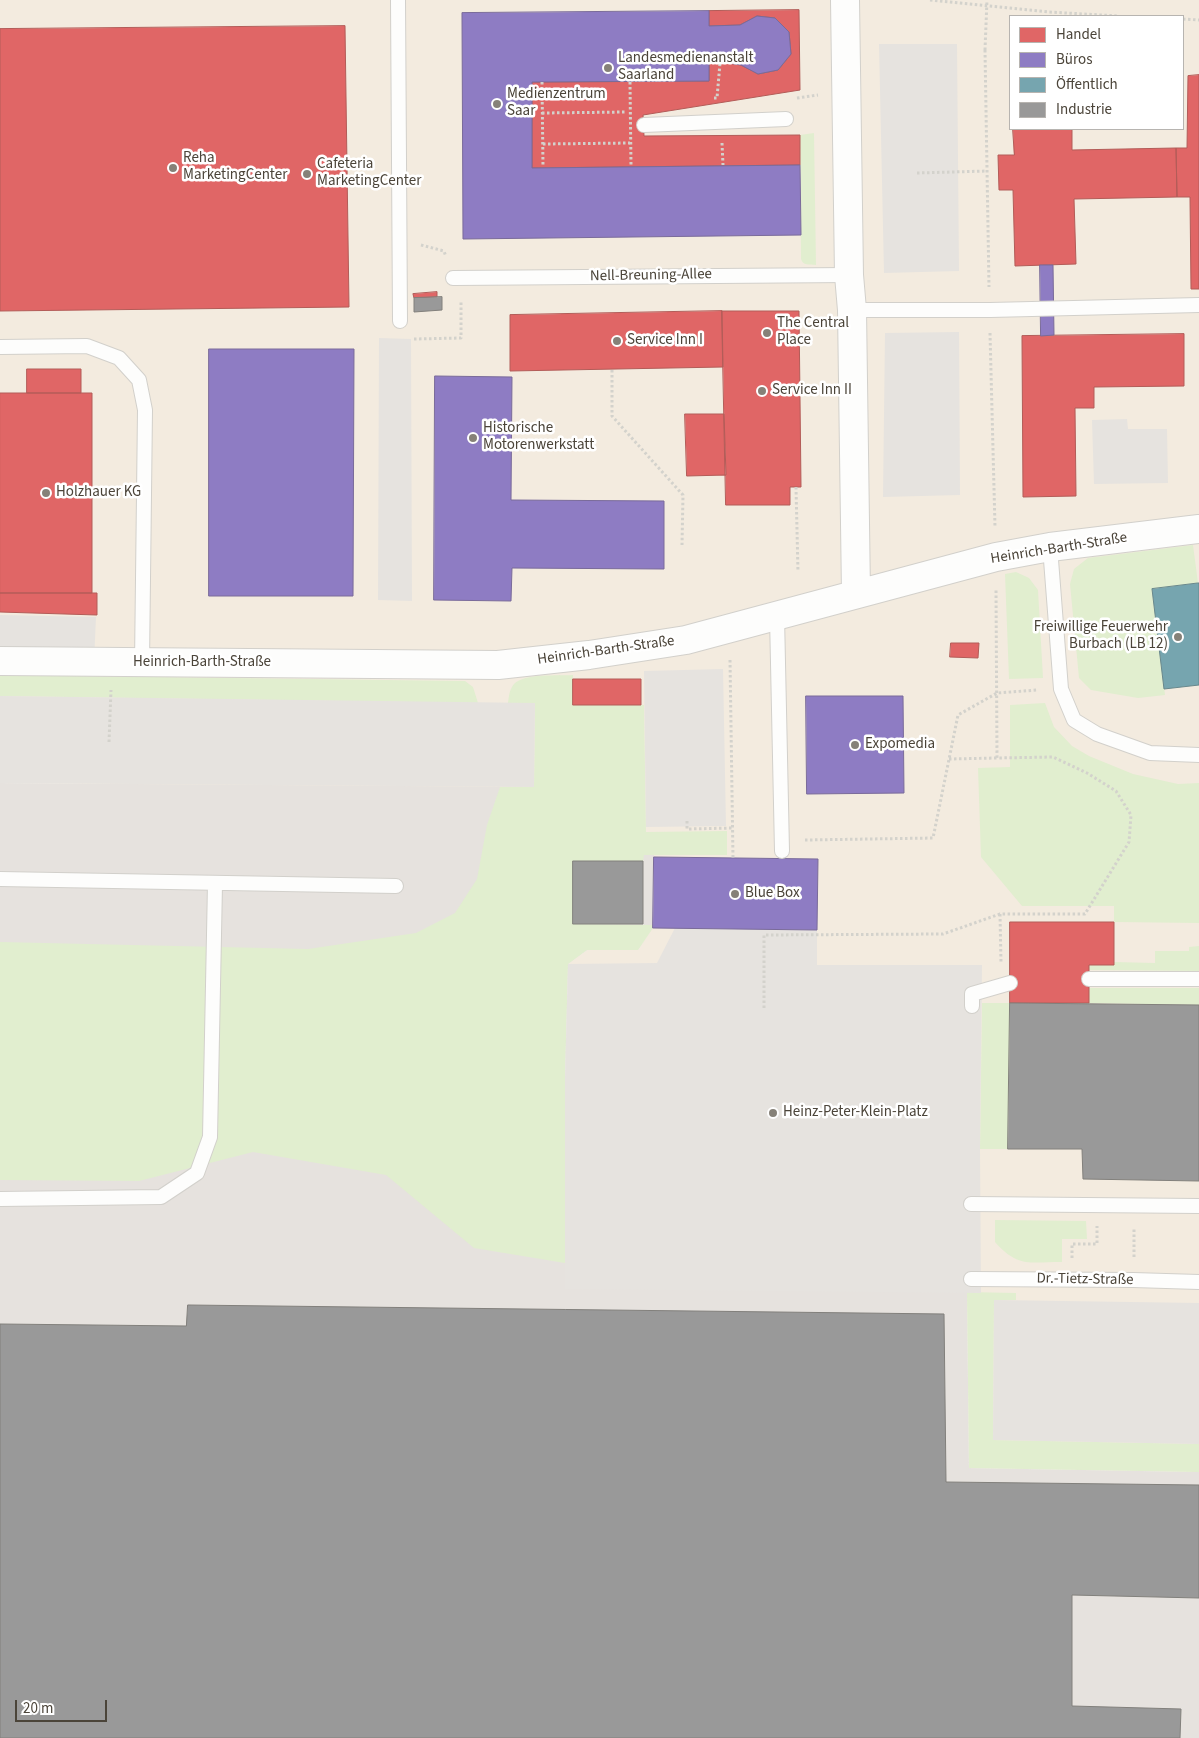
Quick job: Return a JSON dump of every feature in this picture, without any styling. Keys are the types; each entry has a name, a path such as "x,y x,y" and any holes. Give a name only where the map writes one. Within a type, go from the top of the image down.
{"street":[{"path":"845,0 856,594"},
{"name":"Heinrich-Barth-Straße","path":"0,661 498,665 589,655 686,640 996,557 1050,547 1199,529"}],"lane":[{"path":"398,0 400,321"},
{"path":"644,125 786,119"},
{"name":"Nell-Breuning-Allee","path":"457,278 849,274"},
{"path":"852,310 990,310 1199,305"},
{"path":"0,347 87,346 119,358 139,380 146,410 142,663"},
{"path":"1050,547 1060,689 1074,720 1097,734 1150,753 1199,755"},
{"path":"777,616 782,851"},
{"path":"0,879 396,886"},
{"path":"0,1199 161,1197 197,1174 210,1137 214,884"},
{"path":"1089,979 1199,979"},
{"path":"972,1006 972,994 1010,983"},
{"path":"971,1204 1199,1206"},
{"name":"Dr.-Tietz-Straße","path":"971,1279 1199,1282"}],"path":[{"path":"930,0 1049,12 1102,15"},
{"path":"985,50 987,0"},
{"path":"1184,19 1199,20"},
{"path":"542,82 543,167"},
{"path":"630,82 631,166"},
{"path":"542,113 630,112"},
{"path":"543,144 630,143"},
{"path":"917,173 987,171"},
{"path":"399,238 444,251 457,278 461,338 411,339"},
{"path":"612,370 612,416 683,495 682,545"},
{"path":"796,487 798,572"},
{"path":"996,585 997,758"},
{"path":"729,629 733,858"},
{"path":"802,840 933,838 958,715 997,693 1060,689"},
{"path":"110,697 110,742"},
{"path":"764,1008 764,935 943,934 1000,914 1085,914 1129,842 1130,815 1116,791 1087,773 1053,757 949,759"},
{"path":"687,821 687,829 733,828"},
{"path":"1000,914 1001,956"},
{"path":"1134,1205 1134,1258"},
{"path":"1091,1244 1097,1244"}],"shaded area":[{"path":"0,0 1199,0 1199,1472 969,1468 967,1293 565,1289 568,964 587,950 638,950 654,925 654,855 119,784 0,783"},
{"path":"879,44 957,44 959,271 884,273"},
{"path":"959,332 960,495 883,497 885,333"},
{"path":"379,338 411,339 412,601 378,600"},
{"path":"1127,419 1128,429 1167,429 1168,483 1094,484 1092,420"},
{"path":"0,615 96,617 94,662 0,661"},
{"path":"723,669 726,826 646,827 644,671"},
{"path":"0,696 535,703 534,787 0,783"},
{"path":"0,783 534,787 643,855 654,855 654,925 638,950 587,950 568,964 565,1077 565,1288 967,1292 969,1468 1199,1472 1199,1738 0,1738"},
{"name":"Heinz-Peter-Klein-Platz","path":"675,928 817,930 817,965 982,965 981,1293 565,1289 565,1077 568,964 657,963"},
{"path":"994,1300 1199,1303 1199,1444 993,1440"}],"green space":[{"path":"814,133 816,265 805,264 801,259 800,135"},
{"path":"1193,545 1198,583 1152,589 1165,695 1138,698 1091,690 1079,678 1070,584 1074,569 1088,558"},
{"path":"1016,572 1029,578 1038,590 1043,678 1009,679 1005,574"},
{"path":"0,675 465,681 473,687 478,703 0,696"},
{"path":"573,675 573,705 644,705 646,832 727,831 727,855 644,855 643,861 573,861 573,924 654,925 638,950 587,950 568,964 565,1077 565,1263 474,1248 386,1175 253,1152 139,1181 0,1180 0,942 308,949 416,933 455,913 477,879 487,825 500,787 534,787 535,703 508,703 512,686 519,680 526,678"},
{"path":"1045,703 1054,727 1072,746 1089,756 1133,774 1178,784 1199,783 1199,923 1114,922 1114,906 1022,906 981,857 978,768 1010,767 1010,705"},
{"path":"1199,946 1199,971 1089,970 1089,965 1114,965 1114,962 1155,963 1155,951 1189,951 1189,947"},
{"path":"1089,988 1199,988 1199,1005 1089,1003"},
{"path":"982,1003 1010,1003 1008,1149 980,1149"},
{"path":"995,1220 1086,1221 1087,1239 1062,1239 1062,1262 1025,1262 1011,1256 995,1242"},
{"path":"967,1292 1016,1293 1016,1300 994,1300 993,1440 1199,1444 1199,1472 969,1468"}],"building: Handel":[{"path":"799,10 800,90 643,115 644,136 800,135 800,165 532,168 532,82 709,81 709,63 741,65 758,74 778,70 791,54 789,32 775,18 757,16 740,25 709,26 709,11"},
{"name":"Reha MarketingCenter","path":"345,26 349,307 0,311 0,29"},
{"path":"1199,75 1199,289 1191,289 1190,197 1177,197 1176,148 1187,148 1188,76"},
{"path":"1013,130 1072,130 1072,150 1176,148 1177,197 1074,199 1076,264 1015,266 1013,190 999,190 998,155 1014,155"},
{"path":"437,292 437,297 414,298 413,294"},
{"name":"Service Inn II","path":"722,311 799,311 801,487 790,487 790,505 726,505"},
{"name":"Service Inn I","path":"722,311 723,367 510,371 510,315"},
{"path":"1184,334 1184,386 1094,387 1094,408 1075,408 1076,496 1023,497 1022,336"},
{"path":"27,369 81,369 81,393 27,393"},
{"name":"Holzhauer KG","path":"0,393 92,393 92,593 0,593"},
{"path":"685,414 724,414 726,475 687,476"},
{"path":"0,593 97,593 97,615 0,612"},
{"path":"951,643 979,643 978,658 950,657"},
{"path":"573,679 641,679 641,705 573,705"},
{"path":"1010,922 1114,922 1114,965 1089,965 1089,1003 1010,1003"}],"building: Büros":[{"name":"Medienzentrum Saar","path":"709,11 709,26 740,25 757,16 775,18 789,32 791,54 778,70 758,74 741,65 709,63 709,81 532,82 532,168 800,165 801,235 463,239 462,13"},
{"path":"1040,265 1053,265 1054,335 1041,336"},
{"path":"209,349 354,349 353,596 209,596"},
{"name":"Historische Motorenwerkstatt","path":"435,376 512,377 511,500 664,501 664,569 512,568 511,601 434,600"},
{"name":"Expomedia","path":"806,696 903,696 904,793 807,794"},
{"name":"Blue Box","path":"654,857 818,859 817,930 653,928"}],"building: Öffentlich":[{"name":"Freiwillige Feuerwehr Burbach (LB 12)","path":"1199,583 1199,685 1164,689 1152,589"}],"building: Industrie":[{"path":"442,297 442,310 414,312 414,298"},
{"path":"573,861 643,861 643,924 573,924"},
{"path":"1010,1003 1199,1005 1199,1181 1083,1179 1082,1149 1008,1149"},
{"path":"188,1305 944,1314 946,1482 1199,1485 1199,1598 1072,1595 1072,1706 1181,1709 1180,1738 0,1738 0,1324 186,1326"}],"place":[{"name":"Landesmedienanstalt Saarland","path":"608,68"},
{"name":"Medienzentrum Saar","path":"497,104"},
{"name":"Reha MarketingCenter","path":"173,168"},
{"name":"Cafeteria MarketingCenter","path":"307,174"},
{"name":"The Central Place","path":"767,333"},
{"name":"Service Inn I","path":"617,341"},
{"name":"Service Inn II","path":"762,391"},
{"name":"Historische Motorenwerkstatt","path":"473,438"},
{"name":"Holzhauer KG","path":"46,493"},
{"name":"Freiwillige Feuerwehr Burbach (LB 12)","path":"1178,637"},
{"name":"Expomedia","path":"855,745"},
{"name":"Blue Box","path":"735,894"},
{"name":"Heinz-Peter-Klein-Platz","path":"773,1113"}]}
